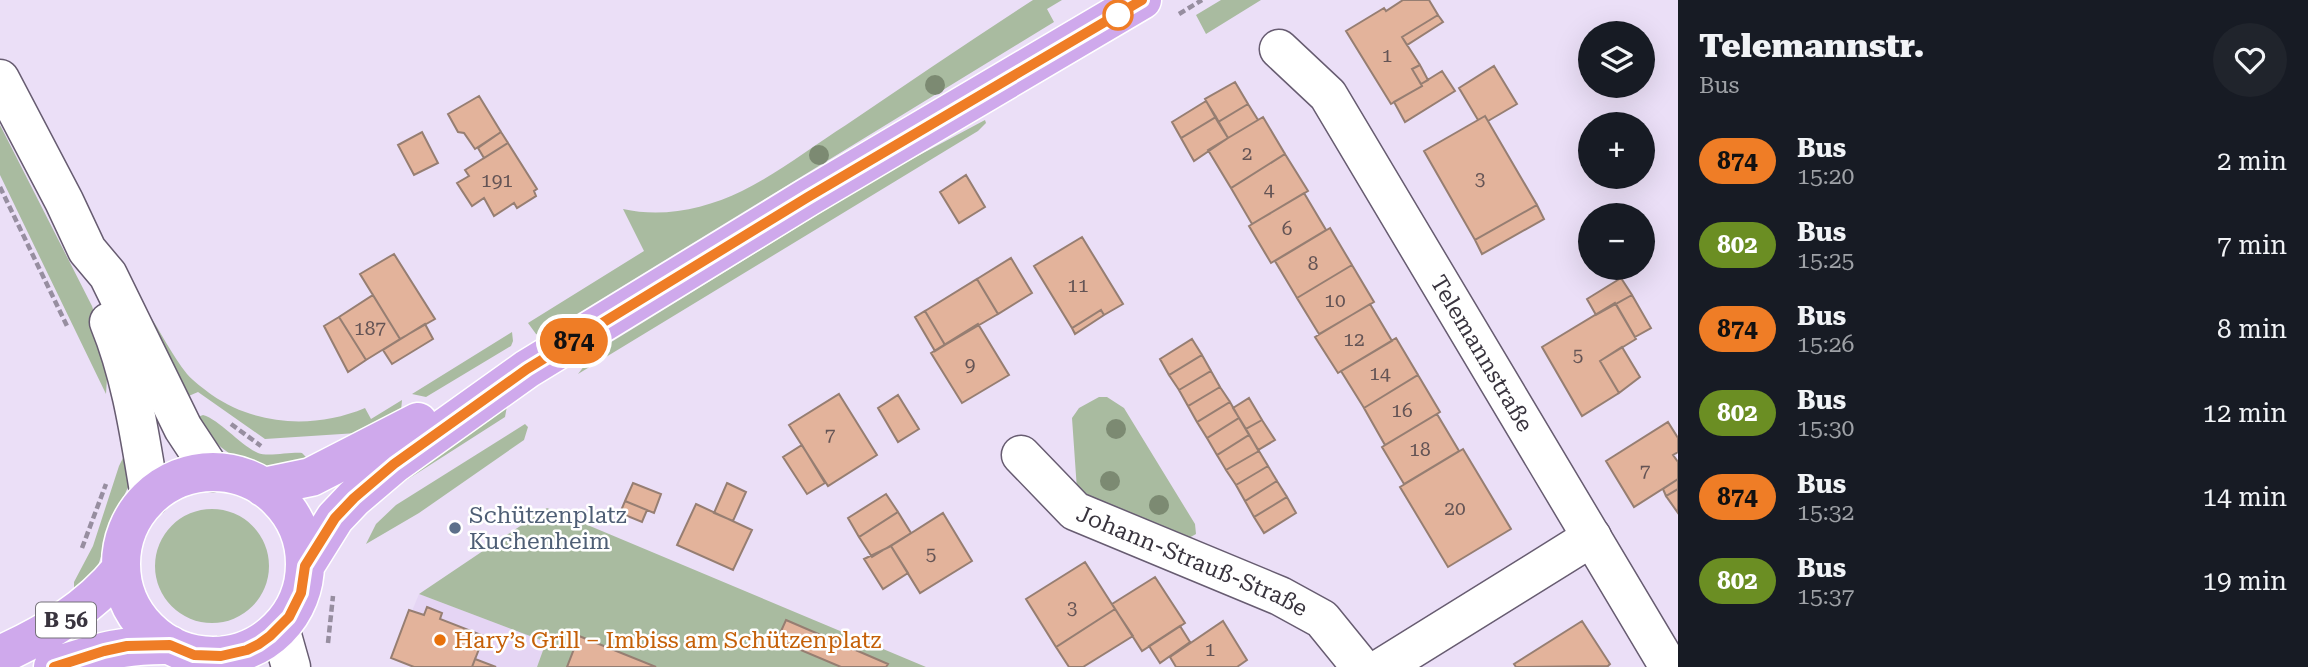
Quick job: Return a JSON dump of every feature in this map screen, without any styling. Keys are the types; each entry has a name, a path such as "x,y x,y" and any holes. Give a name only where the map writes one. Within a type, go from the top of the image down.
{"main road":[{"path":"305,566 335,518 354,498 394,464 527,369 808,197 1142,0"},
{"path":"262,487 311,477 527,369"},
{"path":"212,472 238,476 262,487 290,515 302,539 305,566 301,593 289,617 270,636 226,662 194,655 158,638 139,620 126,596 121,569 127,530 141,507 161,488 185,477 212,472"},
{"name":"B 56","path":"0,655 68,619 107,587 121,569"},
{"name":"B 56","path":"53,667 127,646 170,645"}],"street":[{"name":"Telemannstraße","path":"1279,49 1328,95 1669,667"},
{"path":"0,79 87,250 108,275 183,428 212,472"},
{"path":"87,250 92,282 118,344 138,427 150,497"},
{"name":"Johann-Strauß-Straße","path":"1020,455 1075,511 1280,596 1322,619 1361,667"},
{"path":"1383,667 1592,537"},
{"path":"280,628 292,667"}],"path":[{"path":"0,187 71,335"}],"shaded area":[{"path":"419,594 546,642 537,667 414,667 391,658 409,610 412,611"}],"green space":[{"path":"1033,0 1062,0 1047,9 1054,22 541,336 536,334 528,323 644,251 623,209 653,213 684,210 713,203 742,191 782,168"},
{"path":"1221,0 1261,0 1206,34 1196,15"},
{"path":"985,120 986,123 978,131 578,374 595,352 882,175"},
{"path":"0,125 92,306 115,376 107,378 106,394 0,175"},
{"path":"147,311 190,377 212,395 248,413 287,421 306,421 346,415 365,408 371,419 402,400 401,411 357,433 265,439 198,392 184,398"},
{"path":"512,332 511,346 426,397 412,394"},
{"path":"1099,397 1107,397 1124,408 1195,524 1196,534 1187,539 1102,507 1077,490 1072,418 1079,408"},
{"path":"507,406 505,417 391,490"},
{"path":"203,415 258,453 302,453 312,463 272,468 248,463 218,445 195,418"},
{"path":"525,424 528,427 524,440 419,513 366,544 376,524 396,505"},
{"path":"127,450 129,485 112,522 97,569 77,595 74,582 93,546 119,466"},
{"path":"547,508 926,667 537,667 546,642 419,594"},
{"path":"212,509 234,514 252,526 264,544 269,566 264,588 252,606 234,618 212,623 190,618 172,606 160,588 155,566 160,544 172,526 190,514"}],"building":[{"path":"1403,0 1429,0 1438,15 1402,37 1420,65 1412,69 1422,86 1391,104 1346,31"},
{"path":"1438,15 1443,22 1407,45 1402,37"},
{"path":"1420,65 1428,80 1421,84 1412,69"},
{"path":"1494,66 1517,104 1488,121 1485,116 1478,120 1459,88"},
{"path":"1442,71 1455,91 1405,122 1394,102"},
{"path":"1235,82 1248,104 1218,122 1205,99"},
{"path":"479,96 501,132 475,149 464,133 458,132 448,114"},
{"path":"1206,101 1216,117 1181,138 1172,122"},
{"path":"1248,104 1258,120 1228,138 1218,122"},
{"path":"1485,116 1537,205 1475,240 1424,151"},
{"path":"1216,117 1228,138 1194,161 1181,138"},
{"path":"1263,117 1285,154 1231,188 1208,150"},
{"path":"422,132 438,163 414,175 398,145"},
{"path":"501,132 508,143 484,158 478,148"},
{"path":"508,143 537,189 534,191 536,196 517,208 514,203 494,216 484,198 472,206 457,183 469,176 465,170"},
{"path":"1285,154 1308,191 1252,224 1231,188"},
{"path":"966,175 985,207 959,223 940,192"},
{"path":"1304,193 1326,230 1271,263 1249,226"},
{"path":"1537,205 1544,219 1482,254 1475,240"},
{"path":"1330,228 1352,265 1297,298 1275,261"},
{"path":"1082,237 1123,304 1104,315 1101,310 1072,328 1034,266"},
{"path":"394,254 435,319 400,339 360,274"},
{"path":"1011,258 1032,293 998,314 977,279"},
{"path":"1352,265 1374,302 1319,334 1297,298"},
{"path":"977,279 998,314 945,345 925,311"},
{"path":"1618,280 1622,280 1632,295 1596,315 1587,299"},
{"path":"373,295 400,339 366,360 339,317"},
{"path":"1632,295 1651,328 1635,337 1616,304"},
{"path":"1615,303 1636,339 1600,361 1619,393 1582,416 1542,347"},
{"path":"1370,304 1392,341 1338,373 1315,337"},
{"path":"1101,310 1104,315 1075,334 1072,328"},
{"path":"925,311 945,345 935,351 915,317"},
{"path":"339,317 366,360 348,372 324,326"},
{"path":"425,324 433,339 392,364 383,350"},
{"path":"978,324 1009,375 962,403 931,353"},
{"path":"1396,338 1418,375 1364,408 1341,371"},
{"path":"1192,339 1202,355 1169,375 1160,359"},
{"path":"1622,347 1640,377 1619,393 1600,361"},
{"path":"1202,355 1211,371 1179,390 1169,375"},
{"path":"1211,371 1220,387 1188,406 1179,390"},
{"path":"1418,375 1440,412 1385,445 1364,408"},
{"path":"1220,387 1230,402 1197,422 1188,406"},
{"path":"839,394 877,455 828,486 789,425"},
{"path":"898,395 919,429 898,442 878,408"},
{"path":"1249,398 1262,420 1246,429 1233,408"},
{"path":"1230,402 1239,418 1207,438 1197,422"},
{"path":"1437,414 1459,451 1404,484 1382,447"},
{"path":"1239,418 1249,435 1217,455 1207,438"},
{"path":"1262,420 1275,440 1258,450 1246,429"},
{"path":"1668,422 1678,438 1678,452 1673,455 1678,462 1678,479 1634,507 1606,461"},
{"path":"1249,435 1259,451 1226,470 1217,455"},
{"path":"802,445 825,483 807,494 783,457"},
{"path":"1463,449 1511,529 1448,567 1400,487"},
{"path":"1259,451 1268,466 1236,485 1226,470"},
{"path":"1268,466 1277,481 1245,501 1236,485"},
{"path":"1678,479 1678,489 1666,496 1663,489"},
{"path":"1277,481 1287,497 1254,517 1245,501"},
{"path":"633,483 661,494 654,513 625,501"},
{"path":"727,483 746,492 733,521 714,513"},
{"path":"1678,489 1678,513 1666,496"},
{"path":"886,494 898,512 859,537 848,518"},
{"path":"1287,497 1296,513 1264,533 1254,517"},
{"path":"625,501 647,510 642,522 620,513"},
{"path":"696,504 752,530 733,570 677,545"},
{"path":"898,512 911,533 872,557 859,537"},
{"path":"943,513 972,561 920,593 891,546"},
{"path":"891,546 908,573 883,589 864,559"},
{"path":"1085,562 1115,609 1056,647 1026,599"},
{"path":"1155,577 1185,623 1142,651 1112,604"},
{"name":"Hary’s Grill – Imbiss am Schützenplatz","path":"427,607 442,613 440,619 484,636 472,667 414,667 391,658 409,610 424,615"},
{"path":"1115,609 1133,636 1083,667 1069,667 1056,647"},
{"path":"786,620 888,664 886,667 841,667 777,640"},
{"path":"1223,621 1247,660 1237,667 1176,667 1170,657"},
{"path":"1582,621 1610,664 1608,666 1516,667 1514,664"},
{"path":"1180,626 1190,642 1160,663 1149,646"},
{"path":"579,636 656,667 567,667"},
{"path":"475,659 496,667 472,667"}],"bus line":[{"name":"874","path":"54,667 127,646 170,645 194,655 221,656 247,650 259,644 280,628 289,617 301,593 305,566 335,518 394,464 527,369 808,197 1142,0"}],"place":[{"name":"Schützenplatz Kuchenheim","path":"455,528"},
{"name":"Hary’s Grill – Imbiss am Schützenplatz","path":"440,640"}]}
